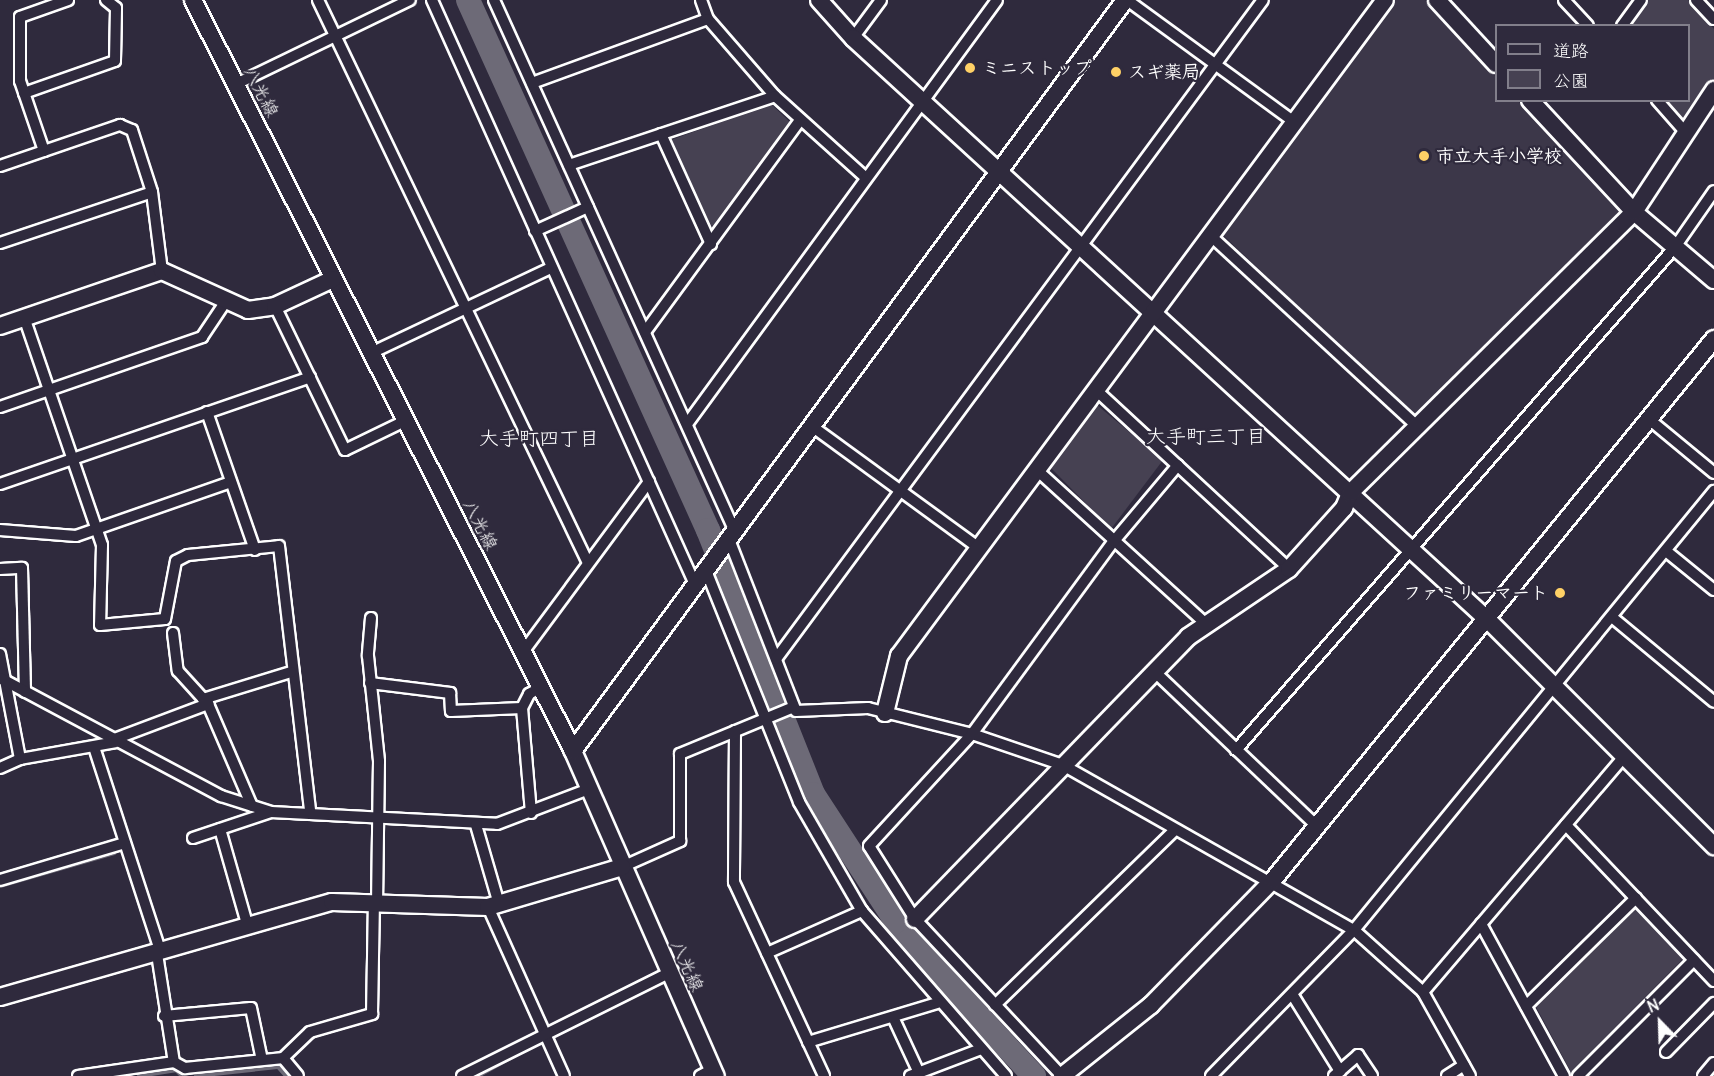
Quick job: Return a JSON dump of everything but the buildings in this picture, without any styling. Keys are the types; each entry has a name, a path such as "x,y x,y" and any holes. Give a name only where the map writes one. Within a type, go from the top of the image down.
{"street":[{"path":"44,151 24,93 20,16 68,0"},
{"path":"24,93 115,62 116,8 106,0"},
{"name":"八光線","path":"194,0 573,751 710,1074"},
{"path":"318,0 588,562"},
{"path":"236,84 410,0"},
{"path":"432,0 538,230 551,268 696,588"},
{"path":"701,0 708,19 775,96 866,178"},
{"path":"819,0 853,38 922,102 1488,620 1714,846"},
{"path":"853,38 881,0"},
{"path":"687,424 996,0"},
{"path":"573,751 733,538 1126,0 1293,121"},
{"path":"776,659 1263,0"},
{"path":"885,713 899,656 1038,471 1293,121 1385,0"},
{"path":"1437,0 1495,62"},
{"path":"1564,0 1586,24"},
{"path":"1623,24 1641,0"},
{"path":"1696,0 1714,19"},
{"path":"498,1 569,165 585,208 687,424 733,538 791,708"},
{"path":"532,83 708,19"},
{"path":"915,919 1154,671 1205,623 1289,569 1344,508 1350,493 1634,212 1714,90"},
{"path":"569,165 775,96"},
{"path":"1532,102 1634,212 1714,280"},
{"path":"1659,102 1686,133"},
{"path":"645,332 800,120"},
{"path":"0,166 120,125 132,130 152,192 162,271"},
{"path":"661,134 711,244"},
{"path":"1236,750 1675,247 1714,191"},
{"path":"0,243 152,192"},
{"path":"538,230 585,208"},
{"path":"1210,236 1417,426"},
{"path":"371,353 551,268"},
{"path":"0,326 162,271 248,310 276,306 333,279"},
{"path":"0,407 202,337 226,301"},
{"path":"276,306 345,450 405,421"},
{"path":"24,317 102,545 100,625 165,620 176,561 279,546 291,672 310,810"},
{"path":"1178,465 1114,541 972,734 869,846 915,919 1062,1076 1150,1005 1273,880 1488,620 1714,339"},
{"path":"0,484 310,377"},
{"path":"1096,390 1289,569"},
{"path":"207,412 255,550"},
{"path":"1650,420 1714,473"},
{"path":"813,427 980,549"},
{"path":"1038,471 1205,623"},
{"path":"0,530 76,536 231,482"},
{"path":"523,652 649,482"},
{"path":"1211,1076 1354,930 1613,618 1714,491"},
{"path":"1666,551 1714,590"},
{"path":"0,569 22,568 25,692"},
{"path":"707,573 768,717 799,802 862,911 937,1003 1006,1076"},
{"path":"78,1076 174,1062 185,1068 283,1058 310,1032 372,1014 376,818 380,761 370,683 371,618"},
{"path":"1613,618 1714,702"},
{"path":"173,633 178,671 206,702 252,806"},
{"path":"0,654 2,679 20,759"},
{"path":"1154,671 1317,826"},
{"path":"0,768 20,759 94,747 114,741 206,702 291,672"},
{"path":"2,679 220,796 271,812"},
{"path":"370,683 450,693 451,711 522,708"},
{"path":"531,813 522,708 529,694 541,687"},
{"path":"0,998 332,902 494,905 622,867 680,841 680,754 791,708 885,713 972,734 1063,765 1174,831 1273,880 1354,930 1424,992 1470,1076"},
{"path":"735,731 734,882 824,1076"},
{"path":"94,747 159,953 164,1016 174,1062"},
{"path":"1424,992 1624,757"},
{"path":"194,838 271,812 310,810 376,818 476,825 531,813 589,789"},
{"path":"476,825 494,905 544,1032 564,1076"},
{"path":"1566,825 1714,981"},
{"path":"220,830 248,927"},
{"path":"995,1005 1174,831"},
{"path":"0,880 125,843"},
{"path":"1526,1006 1636,898"},
{"path":"766,953 862,911"},
{"path":"1481,924 1564,1076"},
{"path":"1578,1076 1694,960"},
{"path":"462,1076 544,1032 669,973"},
{"path":"1292,994 1337,1073 1358,1055 1372,1076"},
{"path":"808,1042 937,1003"},
{"path":"1666,1052 1714,1003"},
{"path":"164,1016 251,1008 262,1060"},
{"path":"893,1017 914,1074 981,1049"},
{"path":"283,1058 298,1076"},
{"path":"1703,1076 1714,1063"},
{"path":"1447,1076 1464,1065"}],"shaded area":[{"name":"市立大手小学校","path":"1394,0 1425,0 1495,76 1495,102 1519,102 1620,212 1419,414 1411,414 1222,234"}],"green space":[{"path":"1648,0 1688,0 1714,29 1714,80 1687,119 1682,120 1664,102 1690,102 1690,24 1630,24"},
{"path":"771,104 791,123 716,226 706,225 668,141"},
{"path":"1097,405 1163,460 1111,529 1051,468"},
{"path":"1636,906 1684,958 1571,1072 1535,1005"}],"waterway":[{"path":"468,0 708,530 813,794 909,941 1034,1076"},
{"path":"0,886 114,853"},
{"path":"478,1076 525,1050"},
{"path":"196,1076 278,1067 286,1076"},
{"path":"139,1076 176,1070 182,1076"}],"place":[{"name":"ミニストップ","path":"970,68"},
{"name":"スギ薬局","path":"1116,72"},
{"name":"市立大手小学校","path":"1424,156"},
{"name":"ファミリーマート","path":"1560,593"}],"district":[{"name":"大手町三丁目","path":"1206,435"},
{"name":"大手町四丁目","path":"539,437"}]}
